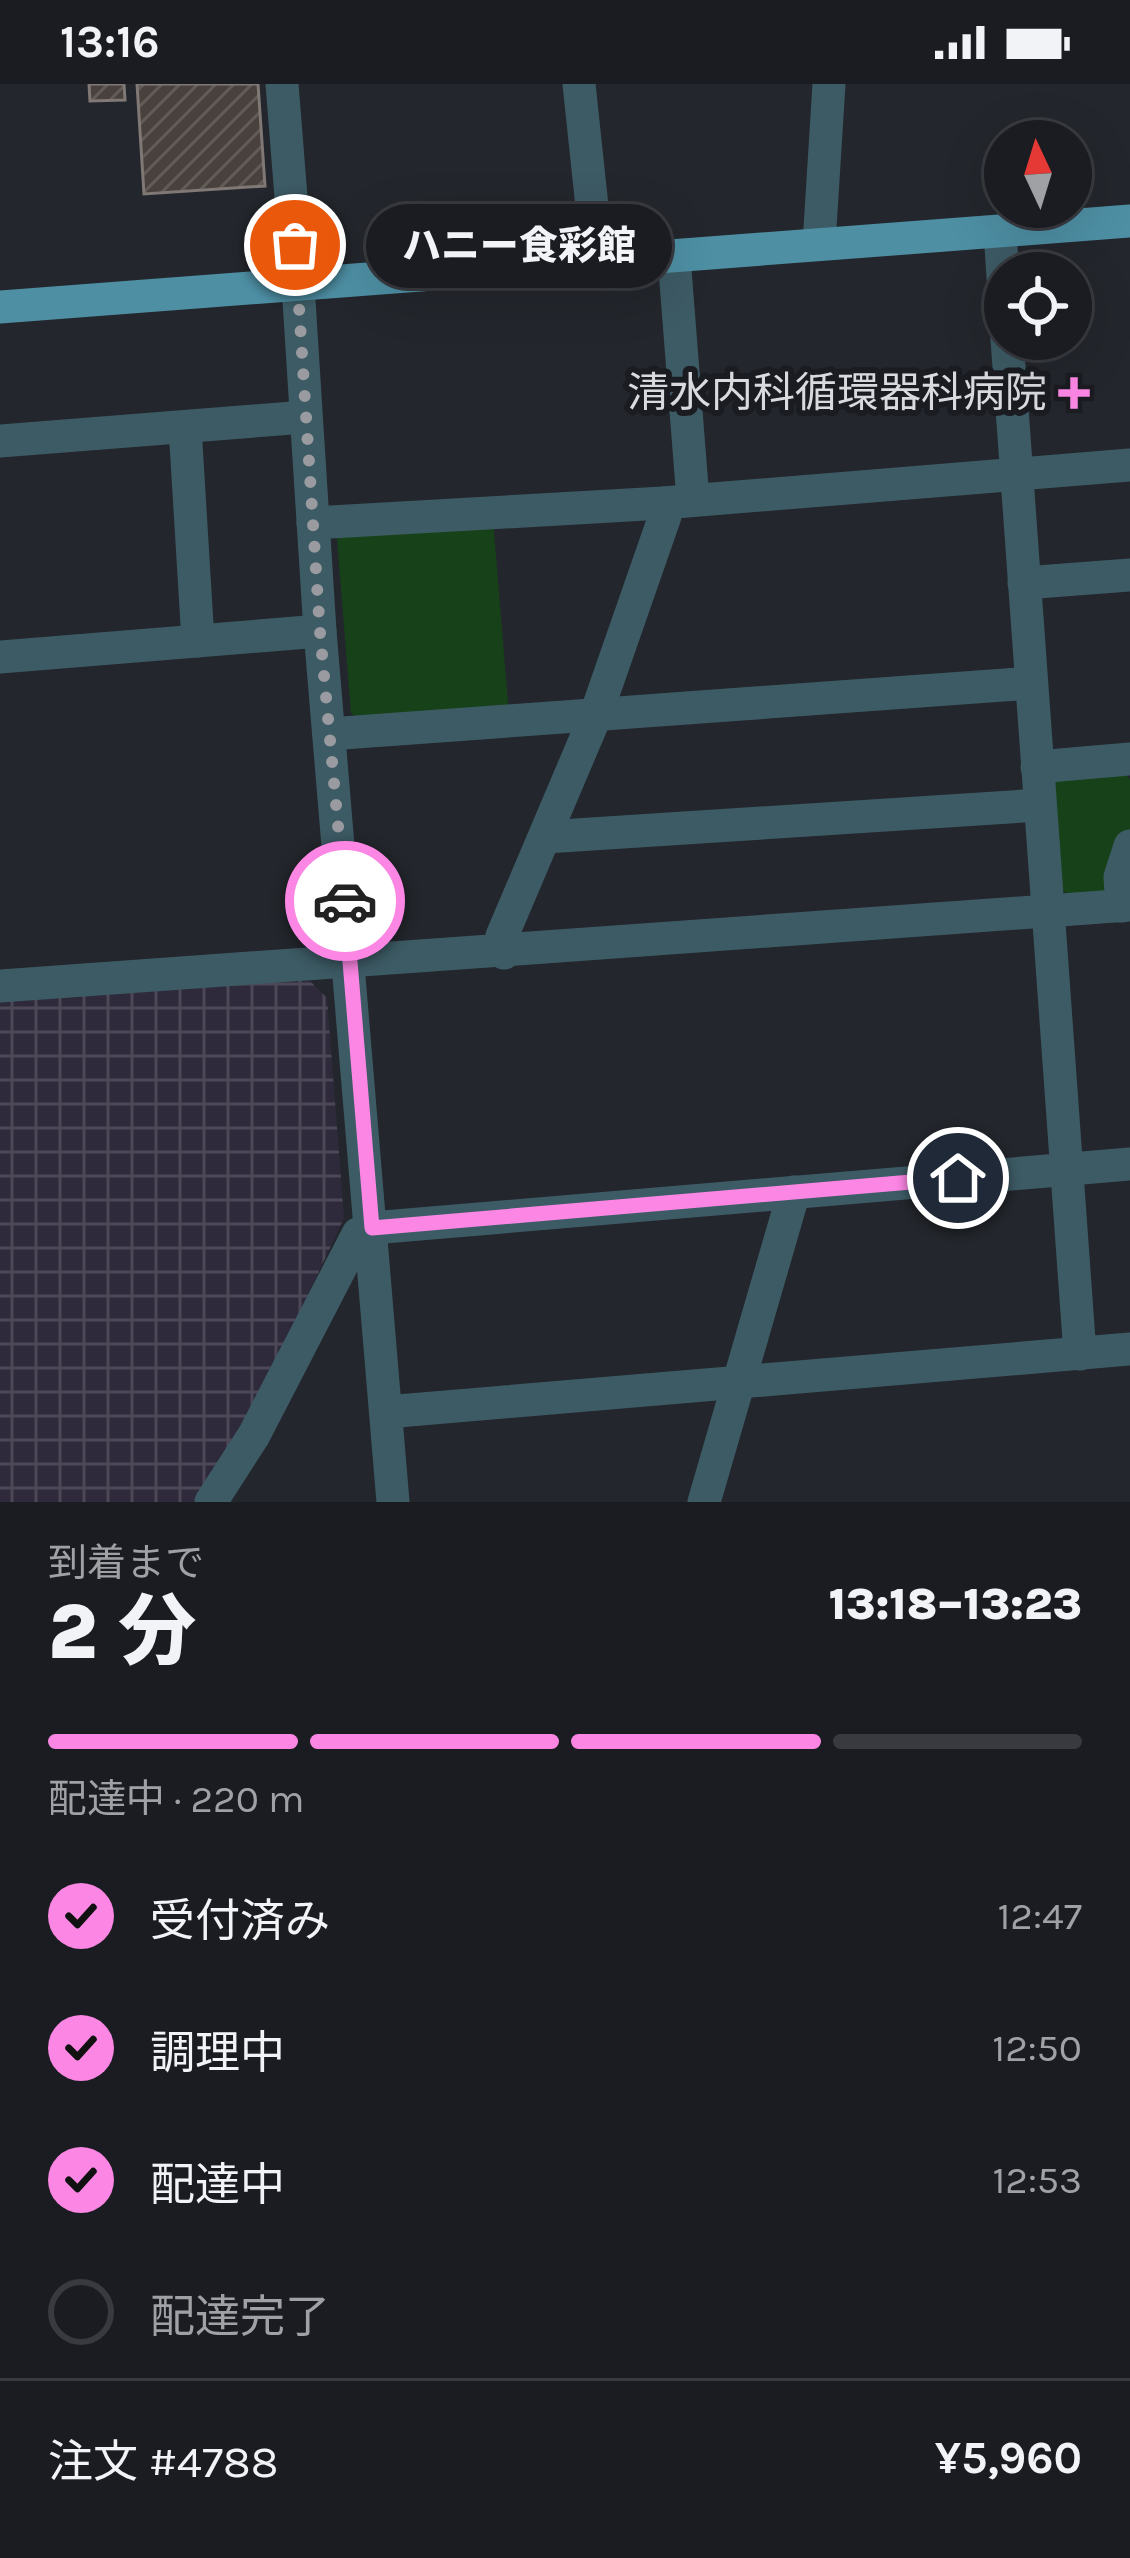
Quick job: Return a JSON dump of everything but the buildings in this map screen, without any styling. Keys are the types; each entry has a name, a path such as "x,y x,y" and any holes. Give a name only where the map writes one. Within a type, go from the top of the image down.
{"main road":[{"path":"0,307 1130,221"}],"street":[{"path":"282,84 320,632 393,1502"},
{"path":"578,84 598,262"},
{"path":"820,244 829,84"},
{"path":"1000,231 1001,252"},
{"path":"504,953 502,935 595,717 665,516 678,501 674,257"},
{"path":"1008,360 1080,1354"},
{"path":"0,441 305,418"},
{"path":"184,427 198,641"},
{"path":"313,523 678,501 1130,465"},
{"path":"1024,583 1130,575"},
{"path":"0,657 320,632"},
{"path":"329,734 1031,683"},
{"path":"1037,766 1130,759"},
{"path":"544,837 1040,805"},
{"path":"0,986 1126,906 1120,877 1130,846"},
{"path":"211,1502 254,1435 358,1234 372,1228 1130,1164"},
{"path":"704,1502 794,1192"},
{"path":"386,1412 1130,1349"}],"shaded area":[{"path":"308,979 327,998 344,1218 256,1406 199,1502 0,1502 0,999"}],"green space":[{"path":"493,520 509,715 365,724 351,713 337,539 345,533"},
{"path":"1121,768 1130,779 1130,834 1111,892 1069,897 1055,880 1045,774"}],"way so far":[{"path":"295,245 320,632 345,901"}],"place":[{"name":"ハニー食彩館","path":"295,245"},
{"name":"清水内科循環器科病院","path":"1074,393"}],"route":[{"path":"345,901 372,1228 958,1178"}]}
